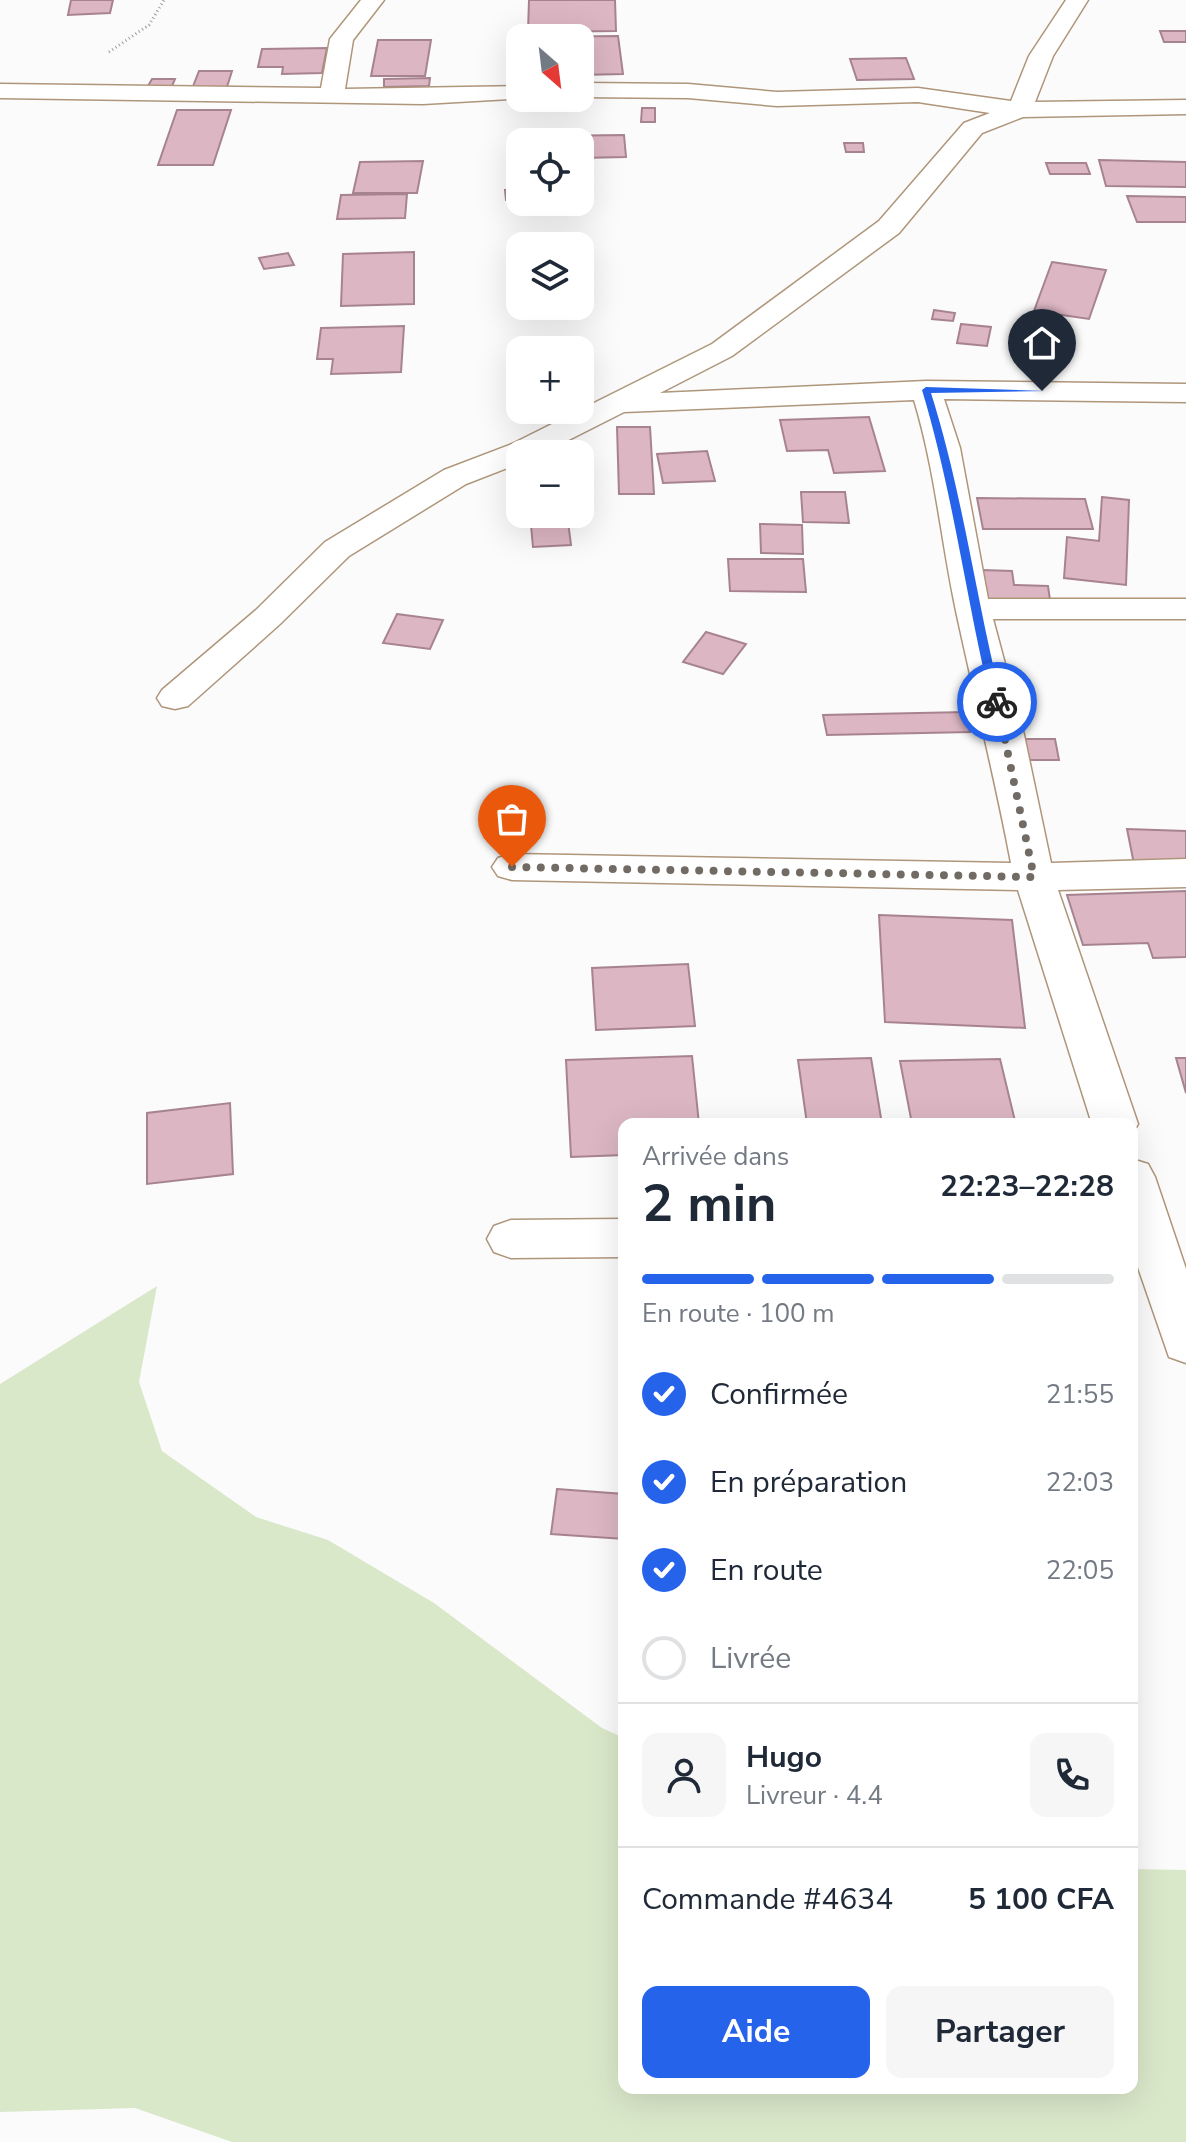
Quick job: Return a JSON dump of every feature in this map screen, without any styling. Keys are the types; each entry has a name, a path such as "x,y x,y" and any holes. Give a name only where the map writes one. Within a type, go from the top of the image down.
{"street":[{"path":"331,97 342,39 373,0"},
{"path":"175,698 268,617 337,549 455,477 523,451 722,350 757,321 889,227 973,128 1020,110 1041,56 1077,0"},
{"path":"594,90 688,91 777,99 918,95 1020,110 1186,107"},
{"path":"0,91 331,97 506,93"},
{"path":"619,404 926,390 1186,393"},
{"path":"926,390 944,448 973,609 1005,735 1034,877 1113,1118"},
{"path":"973,609 1186,609"},
{"path":"512,867 1034,877 1186,873"},
{"path":"1138,1192 1157,1238 1186,1342"},
{"path":"511,1239 618,1238"}],"green space":[{"path":"157,1286 139,1382 162,1451 256,1517 328,1540 434,1603 602,1728 618,1735 618,2094 1138,2094 1138,1869 1186,1870 1186,2142 232,2142 135,2108 0,2112 0,1384"}],"building":[{"path":"71,0 113,0 110,13 68,15"},
{"path":"529,0 615,0 616,31 594,31 594,24 528,24"},
{"path":"1160,31 1186,31 1186,42 1164,42"},
{"path":"594,36 618,36 623,74 594,75"},
{"path":"378,40 431,40 425,76 371,76"},
{"path":"327,48 322,73 282,74 283,67 258,67 262,49"},
{"path":"906,58 914,79 857,80 850,59"},
{"path":"199,71 232,71 226,90 192,89"},
{"path":"430,78 429,86 384,87 384,79"},
{"path":"152,79 175,79 172,86 148,86"},
{"path":"642,108 655,108 655,122 641,122"},
{"path":"177,110 231,110 213,165 158,165"},
{"path":"594,135 624,135 626,157 594,158"},
{"path":"844,143 863,143 864,152 846,152"},
{"path":"1099,160 1186,162 1186,187 1106,186"},
{"path":"423,161 417,193 353,193 360,162"},
{"path":"1046,163 1086,163 1090,174 1050,174"},
{"path":"407,194 405,218 337,219 341,195"},
{"path":"1127,196 1186,197 1186,222 1137,222"},
{"path":"414,252 414,304 341,306 343,254"},
{"path":"288,253 294,265 264,269 259,258"},
{"path":"1052,262 1106,270 1089,319 1034,311"},
{"path":"934,310 955,313 953,321 932,319"},
{"path":"961,324 991,327 987,346 957,343"},
{"path":"404,326 401,372 331,374 333,359 317,359 321,328"},
{"path":"869,417 885,471 834,473 828,450 787,451 780,420"},
{"path":"617,427 650,427 654,494 619,494"},
{"path":"707,451 715,481 663,483 657,454"},
{"path":"801,492 845,492 849,523 803,522"},
{"path":"1102,497 1129,500 1126,585 1064,578 1067,537 1099,541"},
{"path":"977,498 1085,499 1093,529 983,529"},
{"path":"760,524 802,525 803,554 761,553"},
{"path":"531,528 569,528 571,545 533,547"},
{"path":"728,559 803,559 806,592 730,591"},
{"path":"982,570 1012,571 1014,585 1048,586 1050,600 985,599"},
{"path":"397,614 443,620 430,649 383,643"},
{"path":"706,632 746,644 723,674 683,662"},
{"path":"966,712 970,732 827,735 823,715"},
{"path":"1021,739 1055,739 1059,760 1025,760"},
{"path":"1127,829 1186,831 1186,866 1134,864"},
{"path":"1186,891 1186,957 1153,958 1148,943 1083,945 1067,895"},
{"path":"879,915 1012,920 1025,1028 885,1022"},
{"path":"688,964 695,1026 596,1030 592,968"},
{"path":"692,1056 698,1118 618,1118 618,1155 571,1157 566,1060"},
{"path":"871,1058 881,1118 806,1118 798,1060"},
{"path":"1176,1058 1186,1058 1186,1093"},
{"path":"1000,1059 1014,1118 911,1118 900,1061"},
{"path":"230,1103 233,1174 147,1184 147,1113"},
{"path":"557,1489 618,1494 618,1539 551,1534"}],"way so far":[{"path":"512,867 1034,877 997,702"}],"route":[{"path":"997,702 973,609 944,448 926,390 1042,391"}]}
